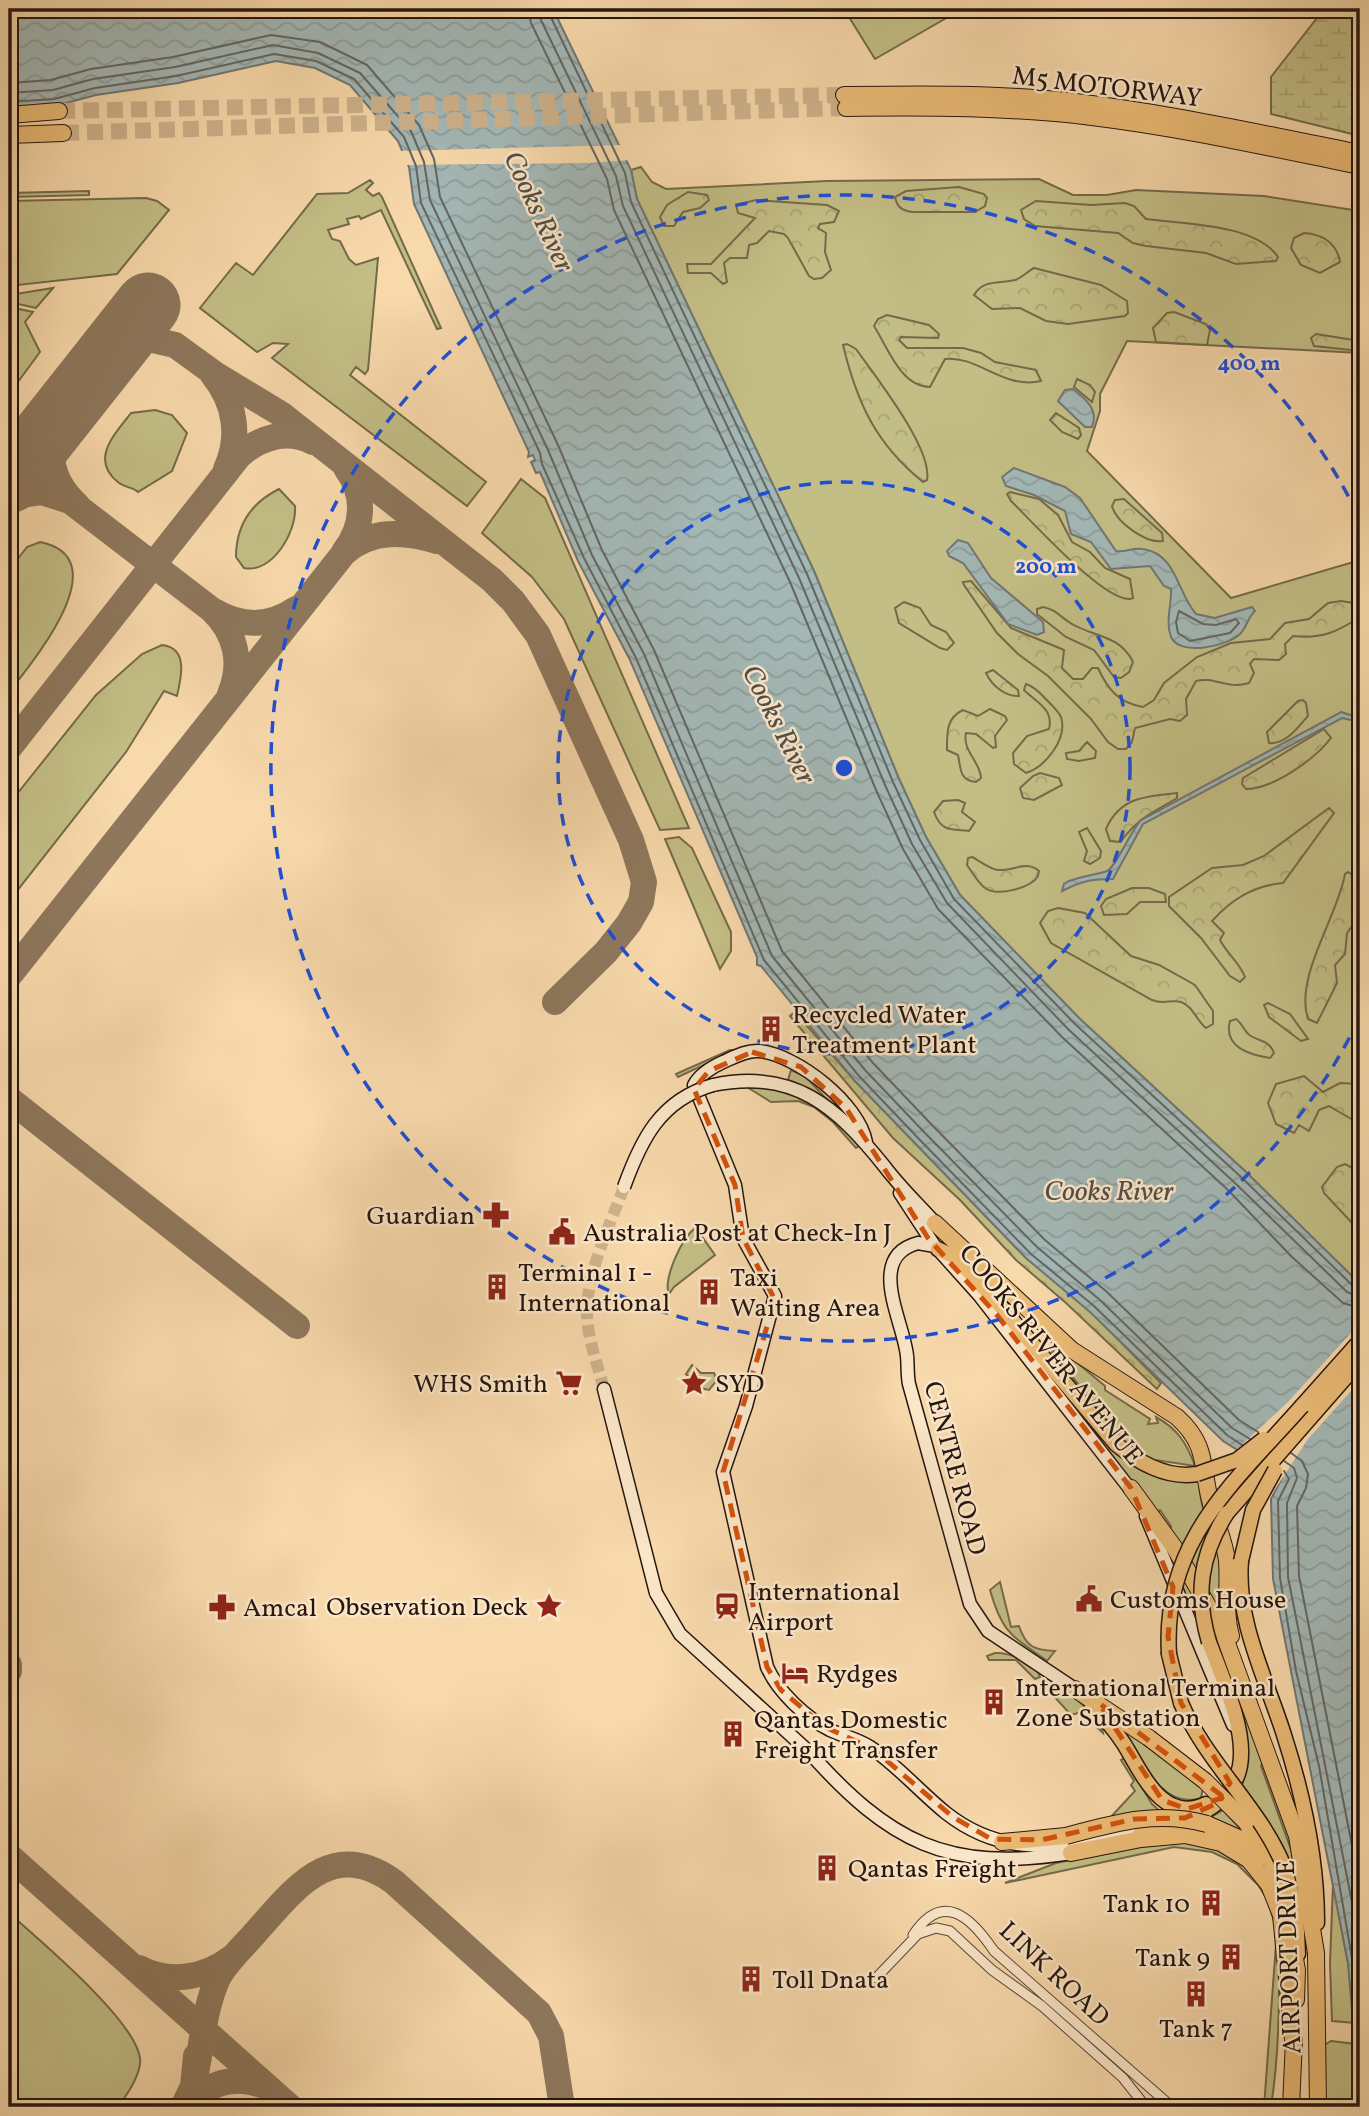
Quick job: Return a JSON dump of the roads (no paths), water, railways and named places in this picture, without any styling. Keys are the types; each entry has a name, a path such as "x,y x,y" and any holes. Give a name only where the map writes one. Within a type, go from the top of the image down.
{"highway":[{"name":"M5 MOTORWAY","path":"845,102 938,93 1029,98 1360,153"},
{"path":"9,115 59,111"},
{"name":"M5 MOTORWAY","path":"1183,125 1360,166"},
{"path":"9,135 63,133"},
{"path":"935,1223 1072,1350 1110,1377 1177,1417 1195,1438 1204,1456 1210,1502 1226,1555 1229,1628 1260,1733"},
{"path":"1131,1488 1174,1547 1207,1600 1223,1632 1302,1855 1316,1953"},
{"path":"1076,1689 1149,1738 1228,1802 1257,1837 1280,1868 1297,1970"},
{"path":"1065,1845 1150,1817 1202,1820 1251,1847 1268,1864 1284,1892"},
{"path":"997,1840 1099,1848 1155,1837 1199,1836 1231,1848 1256,1868 1269,1885 1281,1915 1294,2050"},
{"name":"AIRPORT DRIVE","path":"1316,1953 1318,2107"},
{"name":"AIRPORT DRIVE","path":"1291,2107 1297,1970"}],"main road":[{"path":"935,1223 1031,1331 1068,1387"},
{"path":"937,1248 955,1257 991,1295 1108,1436 1134,1458 1160,1470 1197,1474 1220,1468 1243,1456 1308,1410 1360,1362"},
{"path":"1099,1848 1202,1820 1221,1799 1237,1774 1242,1750 1240,1724 1209,1642 1200,1591 1204,1563 1213,1537 1237,1500 1360,1341"},
{"name":"AIRPORT DRIVE","path":"1308,1410 1258,1499 1245,1534 1241,1560 1244,1612 1286,1741 1306,1825 1316,1892 1316,1953"},
{"name":"AIRPORT DRIVE","path":"1297,1970 1296,1911 1280,1868 1266,1832 1205,1749 1188,1719 1172,1671 1168,1628 1178,1570 1200,1524 1308,1410"},
{"path":"1076,1689 1111,1726 1148,1783 1167,1803 1186,1809 1203,1805 1237,1774"}],"street":[{"path":"866,1142 856,1121 832,1091 812,1074 783,1058 759,1051 744,1054 717,1065 694,1085 735,1185 743,1238 772,1287 775,1298 746,1406 723,1472 771,1676 781,1690 817,1721 873,1749 963,1825 997,1840"},
{"name":"COOKS RIVER AVENUE","path":"624,1187 640,1144 650,1126 682,1098 713,1085 758,1080 782,1084 807,1093 831,1109 866,1142 937,1248 997,1315 1131,1488 1150,1525 1230,1717 1236,1738 1237,1774"},
{"name":"COOKS RIVER AVENUE","path":"886,1169 935,1223"},
{"name":"CENTRE ROAD","path":"937,1248 918,1243 899,1253 892,1266 891,1288 907,1355 909,1384 968,1599 975,1614 988,1630 1076,1689"},
{"path":"604,1389 656,1593 680,1634 800,1744 839,1787 874,1816 909,1837 958,1854 1000,1860 1038,1858 1065,1845"},
{"name":"LINK ROAD","path":"876,1978 917,1929 936,1913 948,1910 963,1916 981,1932 994,1951 1172,2107"},
{"name":"LINK ROAD","path":"908,1942 930,1929 950,1931 1123,2078 1146,2107"}],"water":[{"name":"Cooks River","path":"9,9 553,9 631,170 637,199 814,571 899,779 926,837 960,895 1080,1019 1246,1172 1360,1284 1360,2107 1353,2107 1357,2069 1348,1963 1273,1579 1271,1499 1282,1478 1223,1441 1090,1312 1026,1258 854,1080 761,966 757,965 757,957 630,660 578,561 540,472 536,473 531,462 535,460 533,455 528,457 529,452 414,204 409,167 398,141 350,85 315,68 276,61 178,83 96,95 55,106 9,109"},
{"path":"1073,389 1087,401 1092,410 1092,427 1085,427 1058,401 1065,390"},
{"path":"1014,468 1065,487 1080,498 1116,551 1143,549 1163,558 1196,614 1215,618 1252,607 1255,611 1240,634 1204,648 1184,647 1176,643 1171,637 1169,625 1171,589 1164,586 1150,566 1111,569 1091,542 1071,534 1065,511 1034,495 1006,486 1002,477"},
{"path":"958,540 968,543 991,578 1043,622 1044,632 1037,635 1008,624 963,563 949,556 947,551"},
{"path":"1341,712 1360,718 1360,722 1342,718 1143,824 1113,879 1087,881 1062,891 1064,884 1069,881 1111,868 1141,820"}],"tunnel":[{"path":"59,111 844,95"},
{"path":"63,133 846,108"},
{"path":"604,1389 590,1339 587,1308 596,1262 624,1187"}],"place":[{"name":"Recycled Water Treatment Plant","path":"771,1029"},
{"name":"Guardian","path":"496,1215"},
{"name":"Australia Post at Check-In J","path":"562,1232"},
{"name":"Terminal 1 - International","path":"497,1287"},
{"name":"Taxi Waiting Area","path":"709,1292"},
{"name":"WHS Smith","path":"569,1383"},
{"name":"SYD","path":"694,1383"},
{"name":"Customs House","path":"1089,1599"},
{"name":"Observation Deck","path":"549,1606"},
{"name":"International Airport","path":"727,1606"},
{"name":"Amcal","path":"222,1607"},
{"name":"Rydges","path":"795,1673"},
{"name":"International Terminal Zone Substation","path":"994,1702"},
{"name":"Qantas Domestic Freight Transfer","path":"733,1734"},
{"name":"Qantas Freight","path":"827,1868"},
{"name":"Tank 10","path":"1211,1903"},
{"name":"Tank 9","path":"1231,1957"},
{"name":"Toll Dnata","path":"751,1979"},
{"name":"Tank 7","path":"1196,1994"}]}
